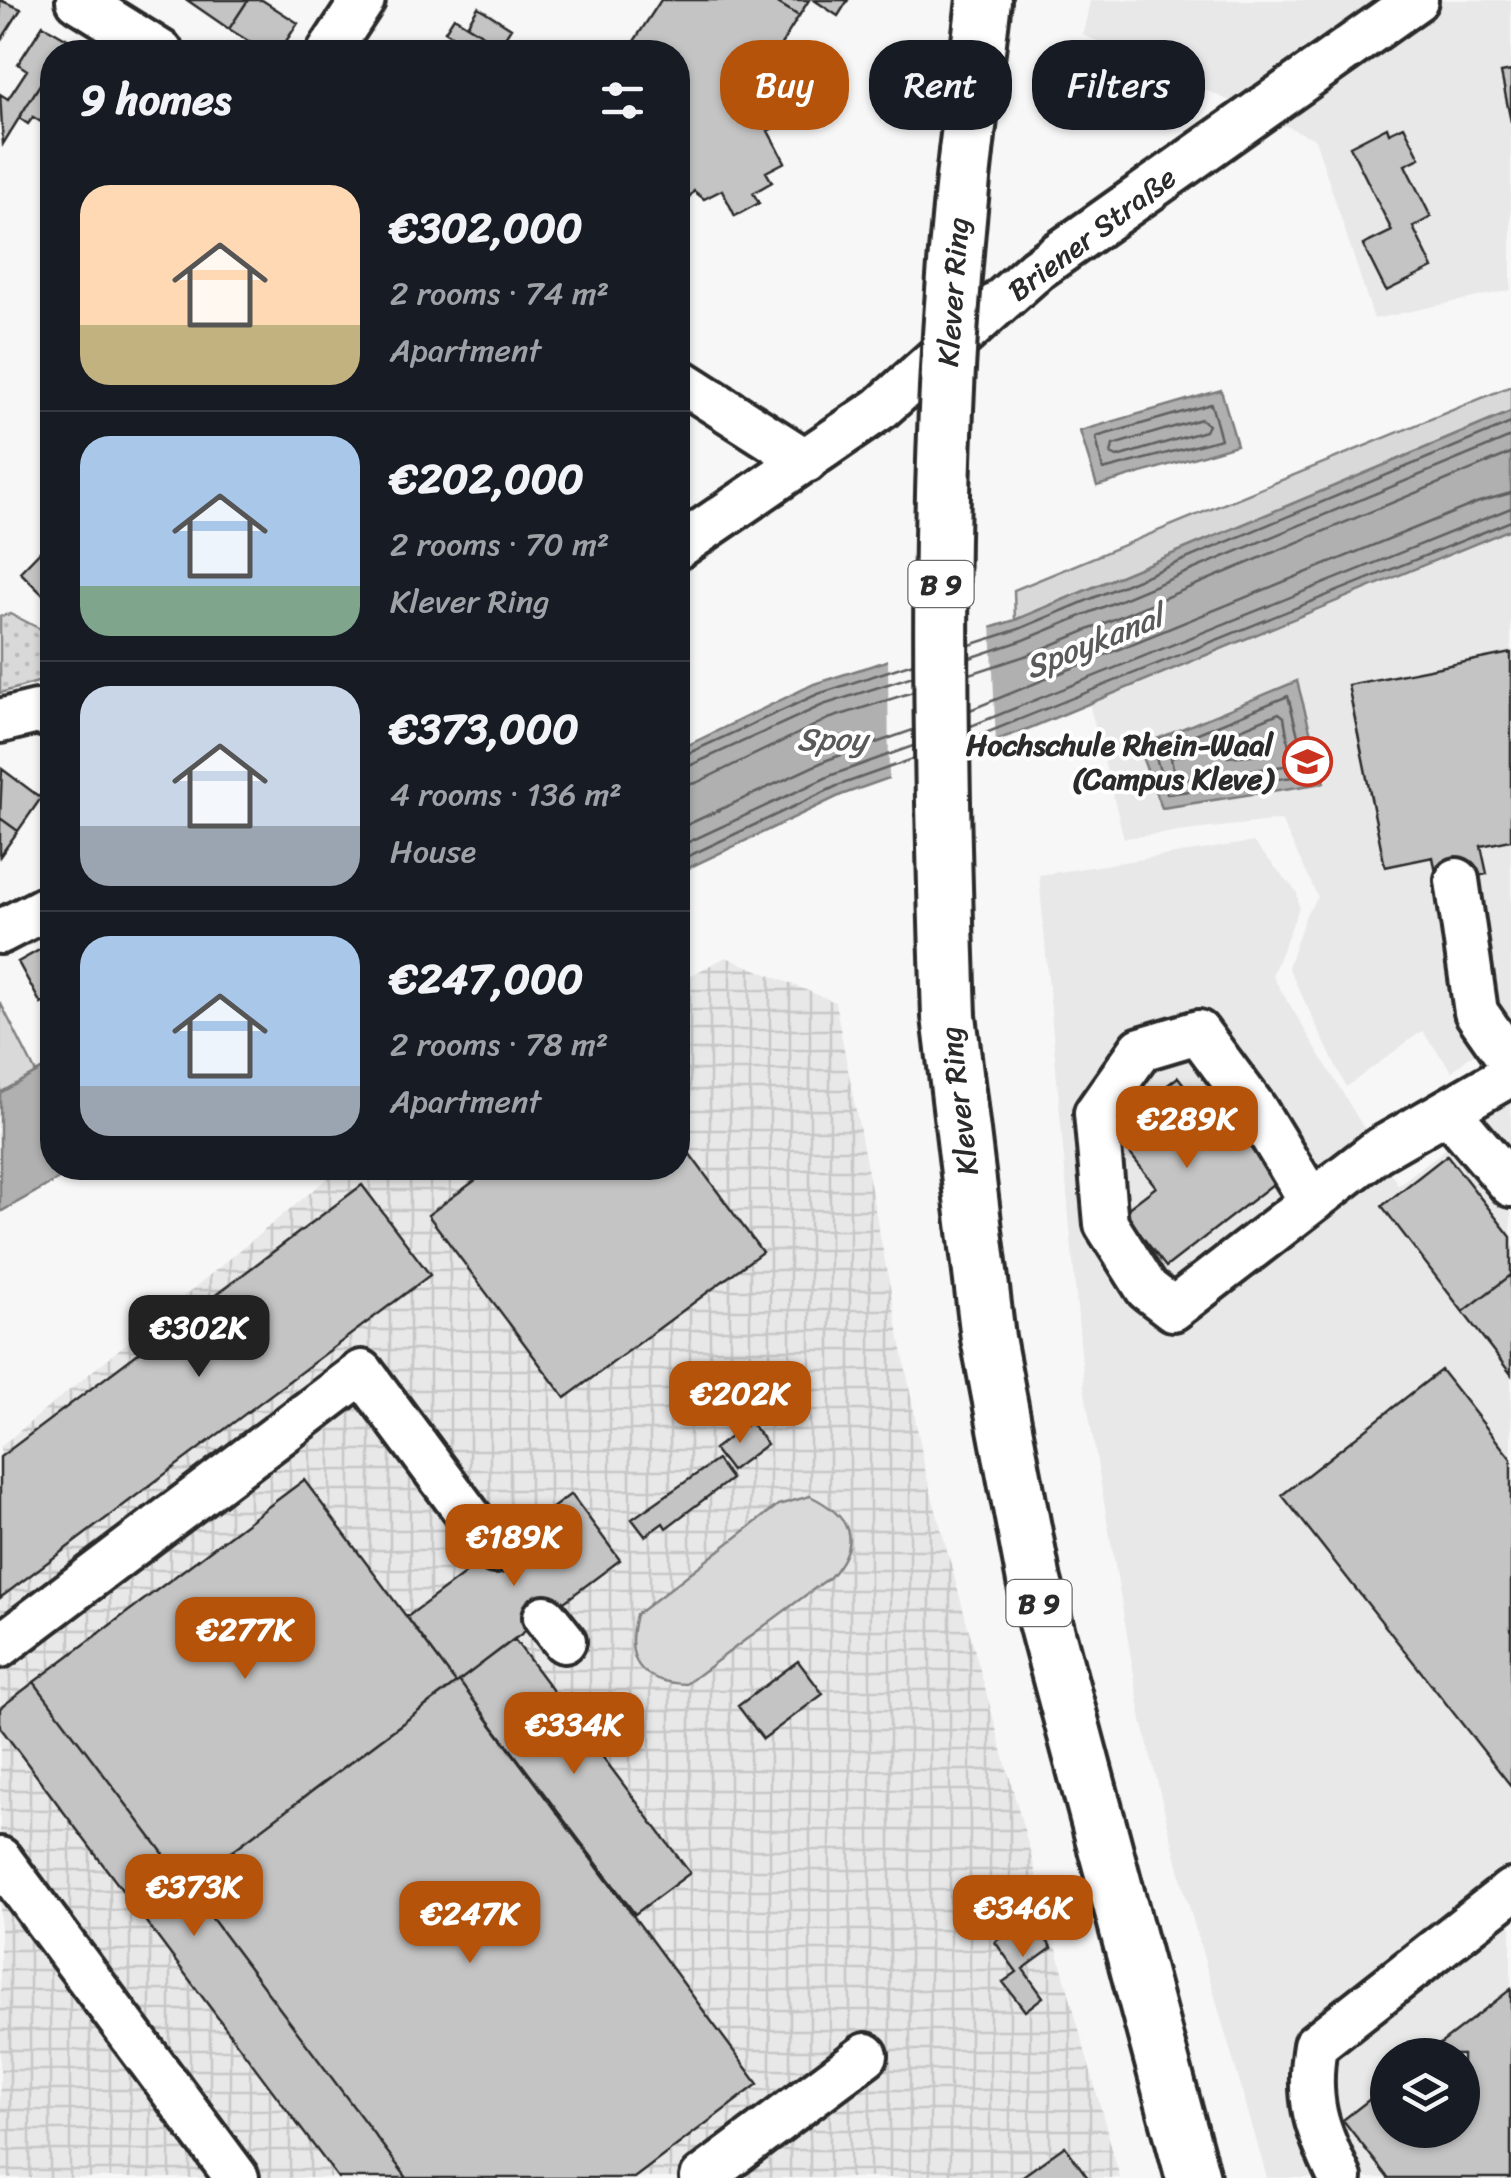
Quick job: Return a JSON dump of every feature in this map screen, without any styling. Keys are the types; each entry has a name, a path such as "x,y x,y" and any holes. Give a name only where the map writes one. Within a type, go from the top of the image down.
{"main road":[{"name":"Klever Ring","path":"984,0 948,344 939,727 949,1016 988,1338 1034,1581 1193,2178"}],"street":[{"path":"78,0 142,40"},
{"path":"337,40 362,0"},
{"name":"Briener Straße","path":"690,539 880,408 1037,269 1416,0"},
{"path":"690,388 806,461"},
{"path":"0,721 40,714"},
{"path":"1457,880 1465,914 1476,1012 1511,1062"},
{"path":"0,932 40,910"},
{"path":"1312,1201 1255,1110 1198,1032 1141,1049 1096,1113 1106,1224 1147,1289 1173,1309 1377,1151 1511,1074"},
{"path":"1449,1112 1511,1185"},
{"path":"0,1646 362,1372 496,1551"},
{"path":"0,1859 236,2178"},
{"path":"1340,2178 1325,2147 1308,2088 1316,2045 1511,1891"},
{"path":"702,2178 866,2055"}],"shaded area":[{"path":"1090,0 1511,0 1511,290 1374,319 1315,139 1205,90 1205,40 1094,40 1083,35"},
{"path":"1511,386 1511,412 1015,620 1014,590"},
{"name":"Hochschule Rhein-Waal (Campus Kleve)","path":"1511,529 1511,1025 1452,1071 1422,1031 1346,1087 1288,967 1306,914 1318,897 1281,820 1124,838 1089,703"},
{"path":"11,614 40,629 40,681 0,693 0,616"},
{"path":"1253,842 1297,892 1299,908 1272,975 1398,1185 1511,1099 1511,2178 1267,2178 1184,1889 1142,1721 1084,1387 1039,875"},
{"path":"726,957 835,1002 926,1474 1120,2178 0,2178 0,1447 325,1180 690,1180 690,976"},
{"path":"0,1002 36,1073 0,1093"},
{"path":"810,1496 835,1512 847,1530 846,1552 830,1577 686,1684 646,1673 634,1656 636,1615 778,1505"}],"water":[{"path":"1221,390 1237,445 1097,486 1080,431"},
{"name":"Spoy","path":"1511,412 1511,529 1030,728 841,795 690,867 690,744 814,684 1015,620"},
{"path":"1297,681 1324,783 1162,808 1138,747"},
{"path":"40,1071 40,1180 57,1180 0,1212 0,1093"}],"pier":[{"path":"991,622 996,746 889,784 888,655"}],"building":[{"path":"0,0 21,9 0,42"},
{"path":"187,0 248,0 229,29"},
{"path":"248,0 262,0 298,23 287,40 247,40 229,29"},
{"path":"661,0 773,0 799,16 784,40 720,40 720,130 770,130 785,162 766,172 772,182 753,193 759,203 735,216 722,190 704,199 694,191 690,196 690,40 635,40"},
{"path":"773,0 809,0 799,16"},
{"path":"814,0 848,0 838,16"},
{"path":"478,7 511,28 503,40 492,40 467,25"},
{"path":"454,17 483,35 480,40 460,40 445,31"},
{"path":"43,25 69,40 40,40 40,84 3,144 0,94 8,99 27,70 18,64"},
{"path":"1511,71 1511,122 1501,73"},
{"path":"40,84 40,121 33,117 28,124 19,118"},
{"path":"1404,126 1420,158 1405,165 1431,217 1413,227 1433,268 1386,291 1363,245 1392,231 1350,146 1387,127 1389,133"},
{"path":"40,551 40,592 20,572"},
{"path":"1511,653 1511,840 1481,846 1487,874 1438,884 1433,857 1385,867 1348,685"},
{"path":"2,769 40,799 18,831 0,818"},
{"path":"0,818 18,831 0,856"},
{"path":"40,950 40,1002 18,962"},
{"path":"1178,1077 1223,1135 1233,1126 1277,1181 1166,1267 1123,1212 1156,1187 1111,1129"},
{"path":"690,1154 762,1252 565,1398 428,1215 476,1180 690,1180"},
{"path":"1447,1155 1511,1237 1511,1275 1463,1312 1382,1206"},
{"path":"362,1185 430,1275 0,1598 0,1457"},
{"path":"1511,1275 1511,1374 1463,1312"},
{"path":"1441,1370 1511,1459 1511,1786 1282,1495"},
{"path":"750,1422 767,1444 731,1471 714,1449"},
{"path":"717,1460 731,1479 666,1528 663,1523 645,1536 632,1519"},
{"path":"304,1480 456,1683 187,1885 34,1682"},
{"path":"571,1494 620,1560 456,1683 407,1617"},
{"path":"514,1639 690,1873 635,1914 459,1681"},
{"path":"798,1661 823,1694 763,1739 738,1706"},
{"path":"459,1681 758,2084 634,2178 407,2178 187,1885"},
{"path":"34,1682 407,2178 338,2178 0,1727 0,1708"},
{"path":"1029,1916 1052,1948 1023,1969 1043,1997 1025,2011 1003,1982 1017,1972 995,1942"},
{"path":"1511,1989 1511,2178 1388,2178 1343,2120 1370,2099 1370,2148 1480,2148 1480,2038 1448,2038"},
{"path":"1065,2146 1088,2178 1020,2178"}],"place":[{"name":"Hochschule Rhein-Waal (Campus Kleve)","path":"1308,762"}],"water label":[{"name":"Spoykanal","path":"1094,642"}]}
